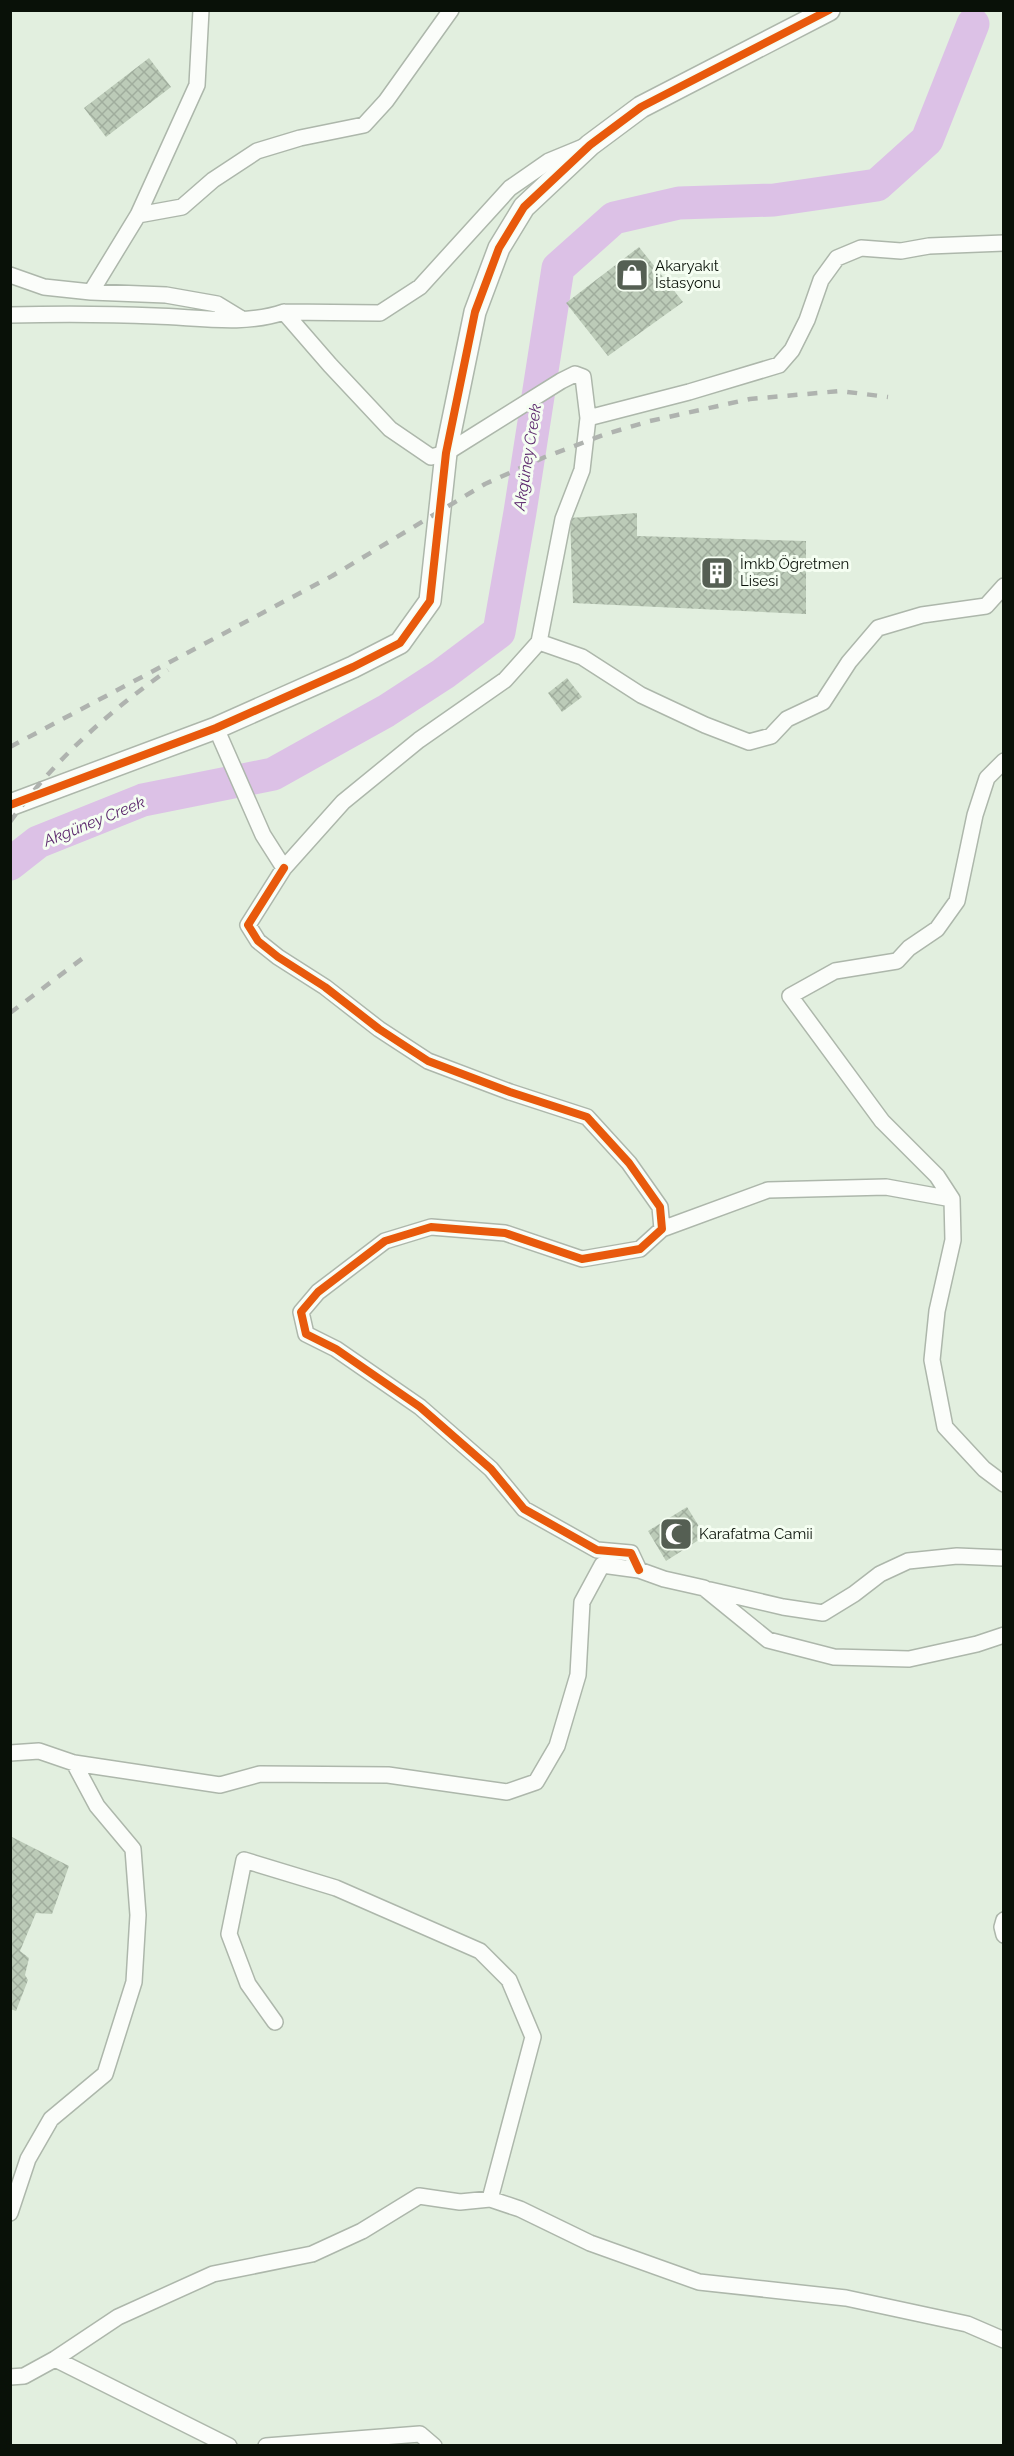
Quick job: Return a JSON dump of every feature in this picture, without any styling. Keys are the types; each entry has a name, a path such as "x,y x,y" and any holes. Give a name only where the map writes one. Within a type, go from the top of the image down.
{"street":[{"path":"91,292 138,215 197,85 201,10"},
{"path":"138,215 182,207 213,180 257,151 300,138 364,125 386,101 450,10"},
{"path":"10,805 216,728 400,644 430,601 446,453 475,312 499,248 524,207 590,144 641,107 829,10"},
{"path":"10,315 97,314 242,319 271,316 284,312 380,313 420,287 510,188 549,161 590,144"},
{"path":"588,418 689,392 779,365 792,350 802,330 820,280 837,258 861,248 901,251 929,246 1004,243"},
{"path":"10,275 44,287 91,292 166,295 197,300 217,304 242,319"},
{"path":"284,312 390,429 430,457 446,453 495,420 575,374 583,378 588,418 582,470 563,519 539,642 505,680 419,740 343,802 284,868 248,925 258,941 278,957 325,987 379,1029 428,1060 510,1092 586,1117 629,1163 660,1207 662,1229"},
{"path":"539,642 582,657 641,695 705,725 749,742 771,736 787,718 822,702 849,662 878,628 922,615 986,606 1004,586"},
{"path":"216,728 263,835 284,868"},
{"path":"1004,761 987,778 975,815 957,901 937,929 909,948 897,961 835,971 790,996 882,1121 937,1176 952,1199 953,1240 938,1311 932,1360 945,1427 984,1468 1004,1484"},
{"path":"639,1570 631,1553 597,1550 524,1509 491,1469 420,1407 336,1349 306,1334 301,1312 318,1292 385,1241 431,1227 505,1233 582,1259 640,1249 662,1229 768,1190 886,1187 952,1199"},
{"path":"984,1468 1004,1467"},
{"path":"10,1753 39,1751 74,1763 220,1785 260,1774 388,1775 507,1792 536,1782 557,1746 578,1675 582,1602 602,1565 639,1570 664,1579 783,1607 823,1613 854,1594 880,1574 908,1561 957,1556 1004,1558"},
{"path":"704,1588 768,1640 834,1658 909,1659 977,1644 1004,1635"},
{"path":"10,2213 28,2159 51,2119 105,2074 134,1982 138,1915 133,1849 98,1806 74,1763"},
{"path":"275,2022 248,1984 229,1934 244,1860 336,1888 480,1951 509,1980 533,2037 490,2199"},
{"path":"1004,1920 1002,1927 1004,1935"},
{"path":"10,2377 24,2376 55,2359 118,2317 213,2274 312,2254 362,2231 419,2196 460,2202 490,2199 520,2209 590,2243 699,2282 846,2298 967,2324 1004,2340"},
{"path":"55,2359 229,2445"},
{"path":"266,2445 420,2434 434,2445"}],"building":[{"path":"149,58 171,87 106,137 84,108"},
{"name":"Akaryakıt İstasyonu","path":"639,247 683,302 608,356 566,303"},
{"name":"İmkb Öğretmen Lisesi","path":"637,513 637,536 806,541 806,614 573,603 570,518"},
{"path":"567,678 582,697 562,712 548,693"},
{"name":"Karafatma Camii","path":"687,1507 705,1536 666,1561 648,1531"},
{"path":"10,1836 69,1866 52,1914 36,1913 20,1951 29,1958 25,1975 28,1980 16,2011 10,2009"}],"waterway":[{"name":"Akgüney Creek","path":"10,864 38,842 143,800 273,774 386,711 443,674 499,632 558,268 614,218 679,203 774,200 877,185 927,140 973,24"}],"railway":[{"path":"10,747 332,576 485,484 545,457 606,434 650,421 750,399 840,391 888,397"},
{"path":"10,822 44,779 82,739 168,670"},
{"path":"10,1013 83,958"}],"cycle path":[{"path":"10,805 216,728 353,667 400,643 430,601 446,453 475,312 499,248 524,207 590,145 641,107 829,10"},
{"path":"284,868 248,925 258,941 278,957 325,987 379,1029 428,1061 510,1092 587,1117 629,1163 660,1207 662,1229 640,1249 582,1259 505,1233 431,1227 385,1241 318,1292 301,1312 306,1334 336,1349 420,1407 491,1469 524,1509 597,1550 631,1553 639,1570"}],"place":[{"name":"Akaryakıt İstasyonu","path":"632,275"},
{"name":"İmkb Öğretmen Lisesi","path":"717,573"},
{"name":"Karafatma Camii","path":"676,1534"}]}
